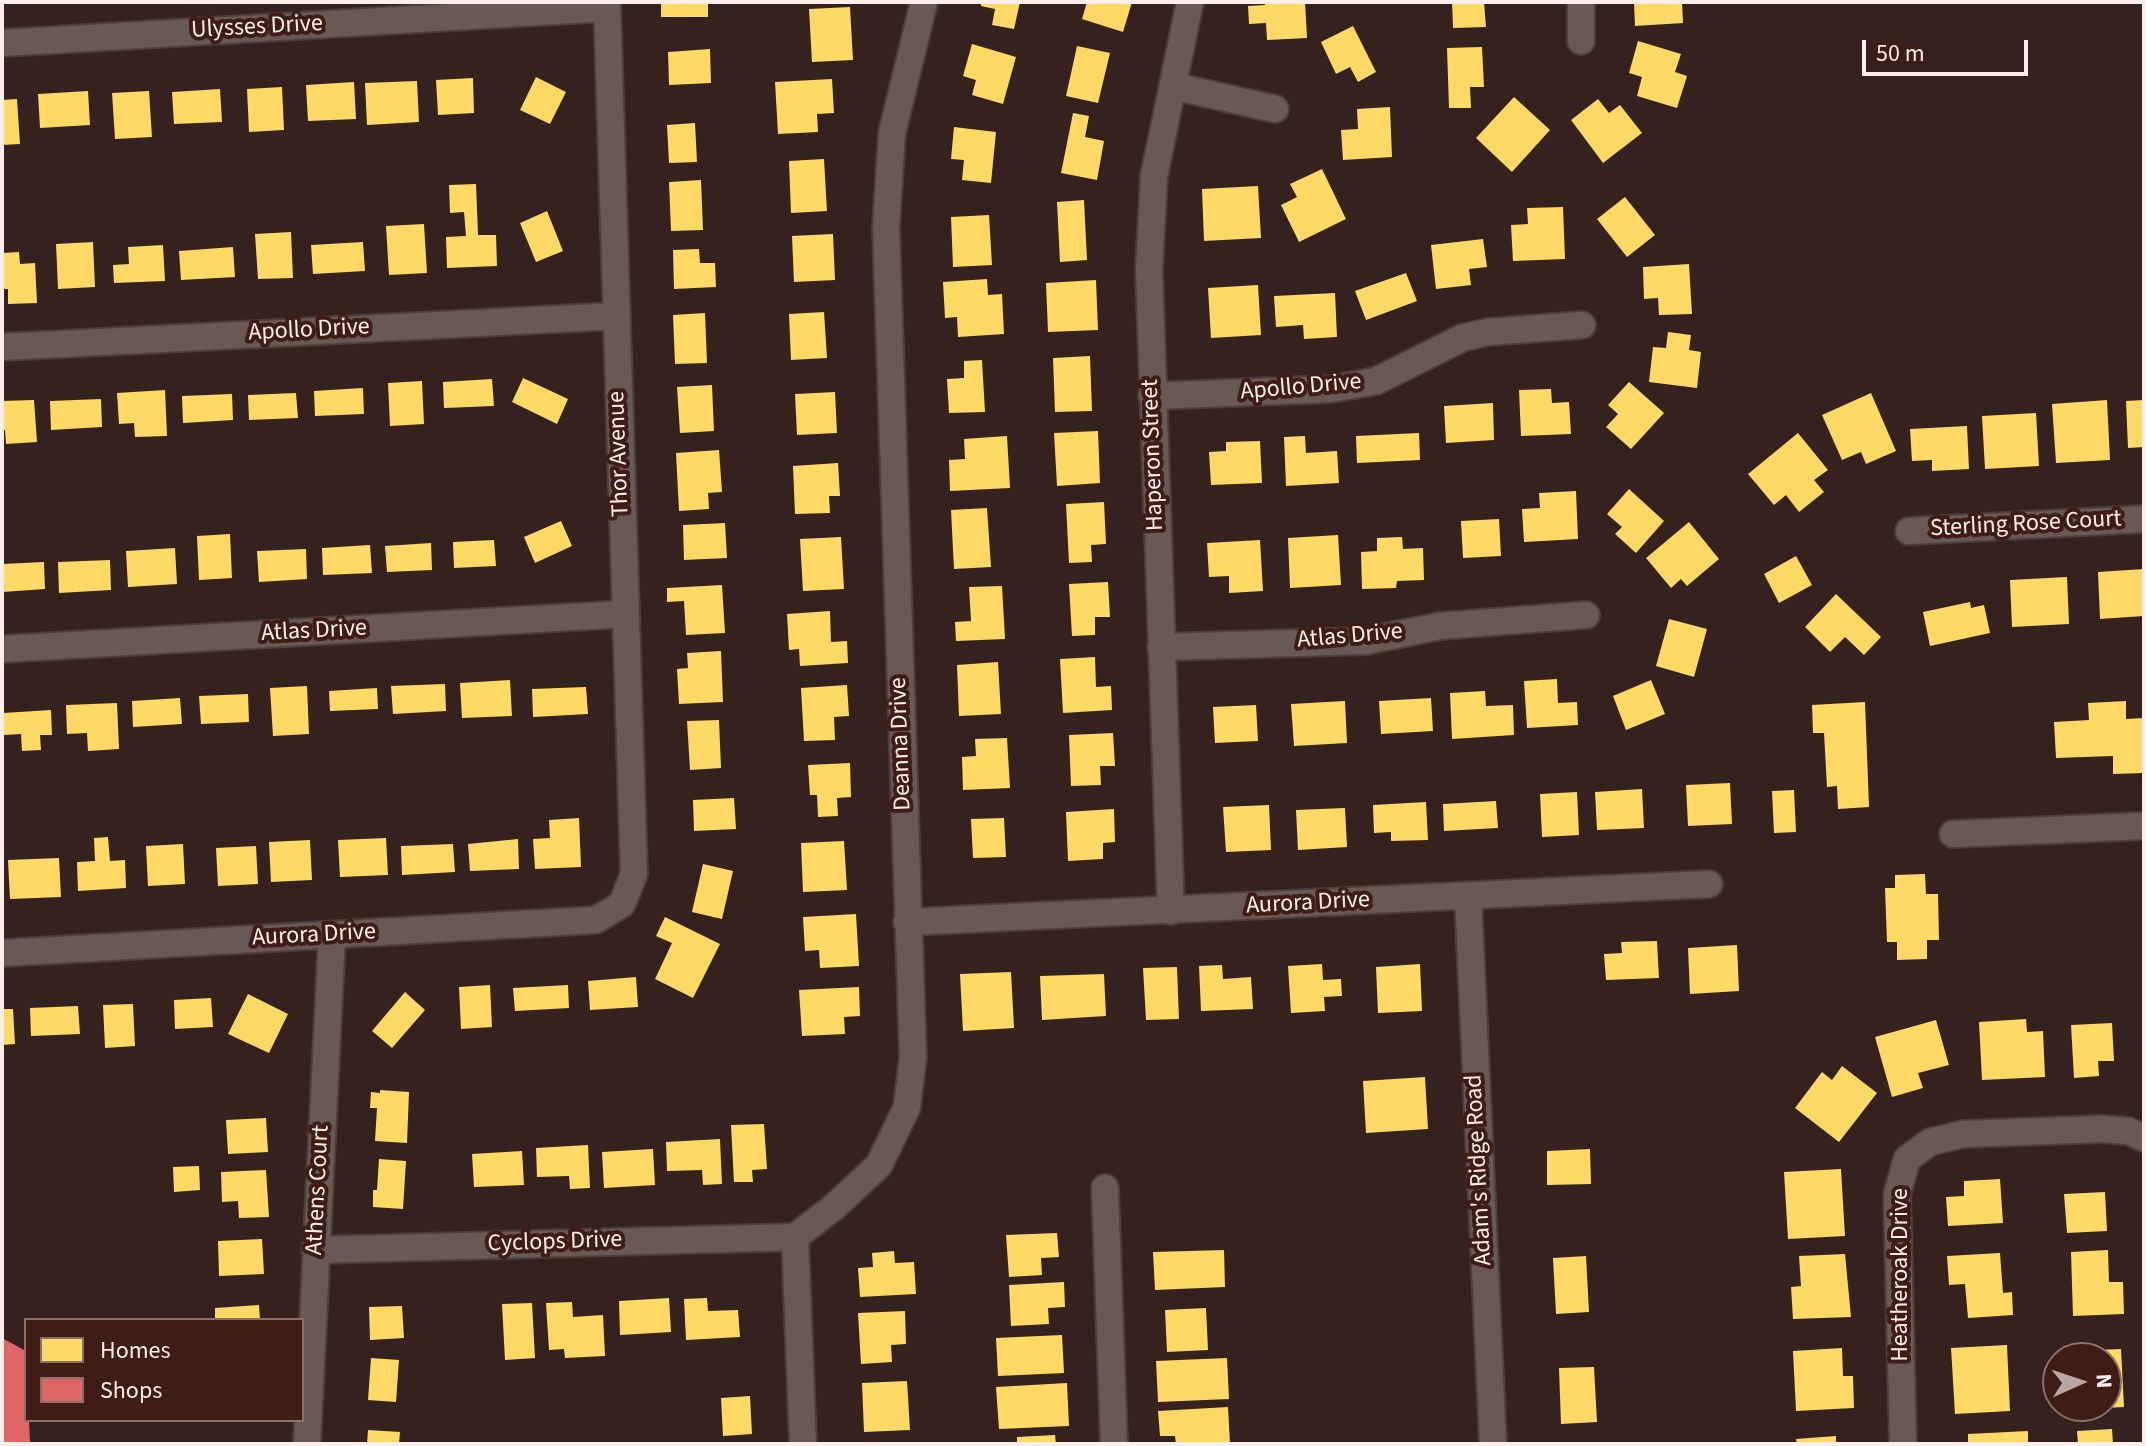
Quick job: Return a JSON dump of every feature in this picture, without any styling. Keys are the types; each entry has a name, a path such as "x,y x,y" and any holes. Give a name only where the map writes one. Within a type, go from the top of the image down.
{"street":[{"name":"Deanna Drive","path":"795,1237 834,1207 879,1165 907,1107 913,1057 886,227 892,133 924,2"},
{"name":"Haperon Street","path":"1171,911 1149,269 1154,176 1190,2"},
{"path":"1581,2 1581,41"},
{"name":"Ulysses Drive","path":"2,43 607,5"},
{"name":"Thor Avenue","path":"607,5 634,874 622,904"},
{"path":"1173,86 1275,109"},
{"name":"Apollo Drive","path":"2,347 616,316"},
{"name":"Apollo Drive","path":"1152,396 1331,389 1376,381 1462,338 1488,332 1582,325"},
{"name":"Sterling Rose Court","path":"1909,531 2144,519"},
{"name":"Atlas Drive","path":"2,649 626,614"},
{"name":"Atlas Drive","path":"1161,647 1366,641 1440,626 1586,615"},
{"path":"1953,834 2144,826"},
{"name":"Aurora Drive","path":"907,922 1709,884"},
{"name":"Adam's Ridge Road","path":"1468,896 1493,1444"},
{"name":"Aurora Drive","path":"2,953 596,920 622,904"},
{"name":"Athens Court","path":"307,1444 332,935"},
{"name":"Heatheroak Drive","path":"1903,1444 1897,1194 1907,1159 1930,1142 1963,1134 2102,1129 2128,1131 2144,1138"},
{"path":"1105,1188 1114,1444"},
{"path":"795,1237 803,1444"},
{"name":"Cyclops Drive","path":"315,1250 795,1237"}],"building: Homes":[{"path":"661,2 708,2 708,17 661,17"},
{"path":"981,2 1020,2 1014,29 992,25 995,9 981,6"},
{"path":"1087,2 1132,2 1123,32 1082,19"},
{"path":"1265,2 1305,2 1307,38 1267,40 1266,23 1249,24 1248,6 1265,5"},
{"path":"1452,2 1484,2 1486,27 1453,28"},
{"path":"1634,2 1682,2 1683,23 1635,26"},
{"path":"850,7 853,60 812,62 809,9"},
{"path":"1353,26 1376,72 1358,82 1350,67 1336,74 1321,42"},
{"path":"1638,41 1681,54 1675,72 1687,76 1677,108 1637,96 1642,77 1629,73"},
{"path":"972,44 1016,57 1003,104 972,95 976,80 963,76"},
{"path":"1077,46 1110,53 1098,103 1066,96"},
{"path":"1482,47 1484,87 1470,87 1471,108 1449,108 1447,48"},
{"path":"710,49 711,83 669,85 668,52"},
{"path":"536,77 566,92 550,124 520,110"},
{"path":"473,78 474,113 438,115 436,80"},
{"path":"832,79 834,113 817,114 818,132 778,134 775,82"},
{"path":"417,81 419,122 367,125 365,83"},
{"path":"354,82 356,119 308,121 306,85"},
{"path":"282,87 284,130 249,132 247,89"},
{"path":"220,89 222,122 174,124 172,92"},
{"path":"88,91 90,125 40,128 38,94"},
{"path":"149,91 152,137 115,139 112,93"},
{"path":"1514,97 1550,130 1512,172 1476,138"},
{"path":"17,99 20,144 2,145 2,100"},
{"path":"1598,99 1609,113 1620,105 1642,133 1603,163 1571,120"},
{"path":"1390,107 1392,157 1343,160 1341,130 1358,129 1357,109"},
{"path":"1073,113 1089,116 1085,137 1104,141 1097,180 1061,173"},
{"path":"695,123 697,162 669,163 667,125"},
{"path":"954,127 996,132 991,183 962,180 964,160 951,159"},
{"path":"824,159 827,211 791,213 789,161"},
{"path":"1322,169 1346,219 1299,242 1281,205 1297,197 1290,184"},
{"path":"701,180 703,230 671,231 669,182"},
{"path":"476,184 478,235 496,235 497,266 447,268 446,237 466,236 464,212 450,213 449,185"},
{"path":"1258,186 1261,238 1204,241 1202,189"},
{"path":"1625,197 1655,235 1627,257 1597,219"},
{"path":"1084,200 1087,260 1060,262 1057,202"},
{"path":"1563,207 1565,259 1513,261 1511,225 1528,224 1527,208"},
{"path":"547,211 563,251 536,262 520,223"},
{"path":"989,215 992,265 953,267 951,217"},
{"path":"424,224 427,273 389,275 386,226"},
{"path":"291,232 293,278 258,279 255,234"},
{"path":"833,234 835,280 794,282 792,236"},
{"path":"1483,239 1487,267 1469,269 1471,285 1436,289 1431,245"},
{"path":"93,242 95,287 58,289 56,244"},
{"path":"363,242 365,271 313,274 311,245"},
{"path":"163,245 165,281 114,283 113,265 129,264 128,247"},
{"path":"233,247 235,277 181,280 179,251"},
{"path":"699,249 700,263 715,263 716,287 674,289 673,250"},
{"path":"19,252 20,264 35,263 37,303 8,304 8,289 2,289 2,253"},
{"path":"1689,264 1692,314 1659,315 1658,298 1644,299 1643,267"},
{"path":"1406,273 1417,301 1366,320 1355,291"},
{"path":"987,279 988,295 1002,294 1004,334 958,337 957,317 945,318 943,282"},
{"path":"1096,280 1098,330 1048,332 1046,283"},
{"path":"1258,285 1261,335 1211,338 1208,288"},
{"path":"1335,293 1337,337 1304,339 1303,325 1276,327 1274,296"},
{"path":"824,312 827,358 791,360 789,314"},
{"path":"705,313 707,363 675,364 673,315"},
{"path":"1668,332 1691,335 1689,350 1701,352 1697,388 1649,382 1653,347 1666,348"},
{"path":"1090,356 1092,411 1055,412 1053,358"},
{"path":"982,360 985,412 949,413 947,379 964,378 964,361"},
{"path":"523,378 568,399 557,424 512,402"},
{"path":"492,379 494,406 444,408 443,382"},
{"path":"422,381 424,424 390,426 388,383"},
{"path":"1629,382 1664,413 1631,449 1606,427 1618,414 1608,405"},
{"path":"712,385 714,431 680,433 677,387"},
{"path":"363,388 364,414 315,416 314,391"},
{"path":"1551,389 1552,403 1569,402 1571,434 1521,436 1519,390"},
{"path":"165,390 167,436 135,437 134,423 119,424 117,393"},
{"path":"835,392 837,433 797,435 795,394"},
{"path":"296,393 298,418 249,420 248,395"},
{"path":"1871,393 1896,451 1866,464 1861,452 1842,460 1822,415"},
{"path":"232,394 233,420 183,423 182,396"},
{"path":"101,399 102,427 51,430 50,401"},
{"path":"34,400 37,442 6,444 5,430 2,430 2,401"},
{"path":"2107,400 2110,460 2056,463 2052,404"},
{"path":"2144,400 2144,447 2128,448 2126,401"},
{"path":"1493,403 1494,440 1446,443 1444,406"},
{"path":"2036,413 2039,466 1985,469 1982,416"},
{"path":"1967,426 1969,469 1932,471 1932,460 1912,461 1910,429"},
{"path":"1098,431 1100,483 1057,486 1054,433"},
{"path":"1419,433 1420,460 1357,463 1356,436"},
{"path":"1798,433 1828,470 1814,480 1824,492 1799,512 1786,495 1774,505 1748,474"},
{"path":"1007,436 1010,488 950,491 949,460 965,459 964,439"},
{"path":"1305,436 1306,453 1337,451 1339,483 1286,486 1284,437"},
{"path":"1260,441 1262,483 1211,485 1209,452 1226,451 1226,442"},
{"path":"719,450 722,492 708,493 709,509 679,511 676,453"},
{"path":"838,463 840,496 829,496 830,513 795,514 793,466"},
{"path":"1629,489 1664,521 1636,553 1615,534 1622,527 1607,514"},
{"path":"1576,491 1578,539 1524,542 1522,509 1540,508 1539,493"},
{"path":"1104,502 1106,544 1091,545 1092,562 1069,563 1066,504"},
{"path":"987,508 991,567 954,569 951,510"},
{"path":"1499,519 1501,556 1463,558 1461,521"},
{"path":"561,521 572,546 535,563 524,537"},
{"path":"1689,522 1719,559 1687,586 1681,579 1671,588 1646,558"},
{"path":"725,523 727,558 684,560 683,525"},
{"path":"230,534 232,578 199,580 197,536"},
{"path":"1338,535 1341,585 1290,588 1288,538"},
{"path":"841,537 844,589 803,591 800,539"},
{"path":"1402,537 1403,549 1423,548 1424,580 1397,581 1396,588 1362,589 1361,552 1377,551 1377,538"},
{"path":"494,540 496,566 454,568 453,542"},
{"path":"1260,540 1263,591 1229,593 1229,576 1209,577 1207,543"},
{"path":"431,543 432,570 387,572 385,546"},
{"path":"370,545 372,573 323,575 322,548"},
{"path":"175,548 177,584 128,587 126,551"},
{"path":"306,549 307,579 259,582 257,551"},
{"path":"1796,556 1812,585 1779,603 1764,574"},
{"path":"110,560 111,590 59,593 58,562"},
{"path":"44,562 45,589 2,592 2,564"},
{"path":"2144,569 2144,616 2100,619 2098,572"},
{"path":"2067,577 2069,624 2012,627 2010,580"},
{"path":"1108,582 1110,617 1095,617 1095,635 1072,636 1069,584"},
{"path":"722,585 725,633 686,635 684,601 667,602 667,588"},
{"path":"1002,586 1005,639 956,641 955,622 971,621 969,587"},
{"path":"1836,594 1881,637 1864,655 1845,637 1830,652 1805,627"},
{"path":"1970,602 1971,608 1984,605 1990,633 1930,646 1923,612"},
{"path":"830,611 831,642 847,641 848,663 800,666 799,649 789,650 787,614"},
{"path":"1669,619 1707,629 1694,677 1656,666"},
{"path":"721,651 723,702 679,704 677,669 688,668 687,653"},
{"path":"1095,657 1096,687 1111,686 1112,710 1063,713 1060,659"},
{"path":"998,662 1001,714 959,716 957,665"},
{"path":"1557,679 1558,703 1577,702 1578,725 1527,728 1524,681"},
{"path":"510,680 512,716 462,718 460,683"},
{"path":"1651,680 1665,714 1626,730 1613,696"},
{"path":"445,684 446,711 393,714 391,686"},
{"path":"847,685 849,716 834,717 835,740 804,741 801,688"},
{"path":"307,686 309,734 273,736 270,688"},
{"path":"586,687 588,714 533,717 532,689"},
{"path":"377,688 378,709 330,711 329,691"},
{"path":"1485,691 1486,706 1513,705 1514,735 1452,739 1450,693"},
{"path":"248,694 249,722 201,724 199,696"},
{"path":"180,698 182,724 133,727 132,701"},
{"path":"1431,698 1433,731 1381,734 1379,701"},
{"path":"1345,701 1347,743 1294,746 1291,704"},
{"path":"2126,701 2126,719 2144,718 2144,773 2113,774 2113,756 2056,758 2054,722 2089,720 2088,703"},
{"path":"1865,702 1869,807 1838,809 1837,786 1827,787 1824,733 1813,733 1812,705"},
{"path":"117,703 119,749 88,751 87,733 67,734 66,705"},
{"path":"1256,705 1258,741 1215,743 1213,707"},
{"path":"51,710 52,735 40,735 41,750 22,751 21,734 4,735 3,713"},
{"path":"719,720 721,768 690,770 687,721"},
{"path":"1113,733 1115,766 1100,766 1101,785 1071,786 1069,735"},
{"path":"1007,738 1010,788 963,790 962,757 976,756 975,739"},
{"path":"850,763 851,797 837,798 838,816 818,817 817,795 810,795 808,765"},
{"path":"1730,783 1732,824 1688,826 1686,785"},
{"path":"1642,789 1644,828 1597,830 1595,792"},
{"path":"1794,790 1796,832 1774,833 1772,791"},
{"path":"1577,792 1579,835 1542,837 1540,794"},
{"path":"734,798 736,829 694,831 693,800"},
{"path":"1496,801 1498,828 1444,831 1443,804"},
{"path":"1426,802 1428,840 1391,841 1391,832 1374,833 1373,805"},
{"path":"1269,805 1271,850 1226,852 1223,807"},
{"path":"1345,808 1347,847 1298,850 1296,810"},
{"path":"1114,809 1115,842 1103,843 1103,859 1068,861 1066,812"},
{"path":"579,818 581,867 535,869 533,839 550,838 549,820"},
{"path":"1004,818 1006,857 973,858 971,819"},
{"path":"108,837 110,861 125,860 126,888 78,891 77,862 95,861 94,838"},
{"path":"386,838 388,875 340,877 338,840"},
{"path":"518,839 519,869 470,871 468,844"},
{"path":"310,840 312,880 271,882 269,842"},
{"path":"844,841 847,890 803,892 801,843"},
{"path":"183,844 185,884 148,886 146,846"},
{"path":"453,844 455,872 402,875 401,846"},
{"path":"256,846 258,884 218,886 216,848"},
{"path":"59,858 61,897 10,899 8,860"},
{"path":"703,864 733,871 722,919 692,912"},
{"path":"1925,874 1926,894 1938,894 1939,940 1927,940 1927,959 1897,960 1897,942 1887,942 1885,888 1895,888 1895,875"},
{"path":"856,914 859,966 820,968 819,950 805,951 803,917"},
{"path":"665,917 720,944 693,998 655,979 672,943 656,936"},
{"path":"1657,941 1659,978 1606,980 1604,954 1622,953 1621,942"},
{"path":"1737,945 1739,991 1690,994 1688,948"},
{"path":"1322,964 1323,980 1341,979 1342,996 1324,997 1325,1011 1291,1013 1288,966"},
{"path":"1420,964 1422,1011 1378,1013 1376,967"},
{"path":"1222,965 1223,979 1251,977 1253,1009 1201,1011 1199,966"},
{"path":"1177,967 1179,1019 1146,1020 1143,968"},
{"path":"1011,972 1014,1028 963,1031 960,974"},
{"path":"1104,974 1106,1016 1042,1020 1040,976"},
{"path":"636,977 638,1007 590,1010 588,981"},
{"path":"490,985 492,1027 461,1029 459,987"},
{"path":"568,985 569,1008 515,1011 513,988"},
{"path":"859,987 860,1016 844,1017 845,1034 802,1036 799,990"},
{"path":"405,992 425,1010 392,1048 372,1031"},
{"path":"248,994 288,1014 269,1053 228,1034"},
{"path":"211,998 213,1027 175,1029 174,1000"},
{"path":"133,1004 135,1046 105,1048 103,1005"},
{"path":"78,1006 80,1034 31,1036 30,1008"},
{"path":"2,1009 13,1009 15,1044 2,1045"},
{"path":"2026,1019 2027,1032 2043,1031 2045,1077 1982,1080 1979,1022"},
{"path":"1936,1020 1949,1065 1918,1073 1923,1088 1892,1097 1875,1037"},
{"path":"2112,1023 2114,1061 2098,1061 2099,1076 2074,1078 2071,1025"},
{"path":"1842,1066 1877,1093 1839,1142 1795,1108 1822,1072 1832,1080"},
{"path":"1425,1077 1428,1129 1366,1133 1363,1081"},
{"path":"380,1090 409,1092 407,1143 375,1141 377,1108 370,1108 371,1092 380,1093"},
{"path":"266,1118 268,1152 228,1154 226,1120"},
{"path":"764,1124 767,1169 752,1170 753,1182 734,1182 731,1125"},
{"path":"720,1139 722,1184 703,1185 702,1170 667,1171 666,1142"},
{"path":"588,1145 590,1188 570,1189 569,1176 537,1177 536,1148"},
{"path":"653,1149 655,1185 604,1188 602,1152"},
{"path":"1590,1149 1591,1184 1547,1185 1547,1151"},
{"path":"522,1151 524,1185 474,1187 472,1154"},
{"path":"379,1159 406,1161 403,1209 373,1207"},
{"path":"199,1166 200,1190 174,1192 173,1167"},
{"path":"1841,1169 1845,1236 1788,1239 1784,1172"},
{"path":"266,1170 269,1217 239,1218 238,1201 222,1202 221,1172"},
{"path":"2000,1179 2003,1223 1948,1226 1946,1197 1964,1196 1964,1181"},
{"path":"2105,1192 2107,1231 2067,1233 2064,1194"},
{"path":"1057,1233 1059,1257 1041,1258 1042,1275 1009,1277 1006,1235"},
{"path":"262,1239 264,1274 219,1276 218,1241"},
{"path":"1224,1250 1225,1287 1155,1290 1153,1252"},
{"path":"2108,1250 2109,1282 2123,1282 2124,1314 2073,1316 2071,1252"},
{"path":"894,1251 895,1263 914,1262 916,1294 860,1297 858,1268 873,1267 872,1253"},
{"path":"2000,1253 2003,1293 2012,1292 2013,1315 1968,1318 1965,1284 1949,1285 1947,1256"},
{"path":"1845,1254 1851,1317 1793,1319 1791,1287 1801,1286 1799,1256"},
{"path":"1586,1256 1589,1312 1556,1314 1553,1258"},
{"path":"1064,1282 1065,1307 1048,1308 1049,1324 1011,1326 1009,1285"},
{"path":"669,1298 671,1332 620,1335 619,1301"},
{"path":"707,1298 708,1311 738,1310 740,1337 686,1340 684,1299"},
{"path":"572,1302 573,1317 603,1315 605,1356 565,1358 564,1349 549,1350 546,1303"},
{"path":"532,1303 535,1358 505,1360 502,1304"},
{"path":"259,1305 260,1318 215,1318 215,1308"},
{"path":"402,1306 404,1338 370,1340 369,1307"},
{"path":"1206,1308 1208,1350 1167,1352 1165,1310"},
{"path":"905,1311 906,1344 891,1345 892,1362 861,1364 858,1313"},
{"path":"1062,1335 1064,1373 998,1376 996,1338"},
{"path":"2007,1345 2010,1411 1955,1414 1951,1348"},
{"path":"1842,1348 1843,1376 1853,1376 1854,1408 1796,1411 1793,1351"},
{"path":"371,1358 399,1360 396,1402 368,1400"},
{"path":"1227,1358 1229,1399 1158,1402 1156,1361"},
{"path":"1594,1367 1597,1422 1561,1424 1559,1368"},
{"path":"907,1381 910,1430 864,1432 862,1383"},
{"path":"1067,1383 1069,1426 999,1429 996,1387"},
{"path":"750,1396 752,1434 723,1436 721,1398"},
{"path":"1228,1407 1230,1444 1176,1444 1175,1436 1160,1436 1158,1411"},
{"path":"2112,1429 2113,1444 2078,1444 2077,1431"},
{"path":"368,1430 400,1432 399,1444 367,1444"},
{"path":"2028,1431 2028,1444 1968,1444 1968,1434"},
{"path":"1055,1435 1056,1444 1017,1444 1017,1437"},
{"path":"1836,1436 1836,1444 1797,1444 1796,1439"}],"building: Shops":[{"path":"2,1338 24,1350 24,1422 29,1422 30,1444 2,1444"}]}
